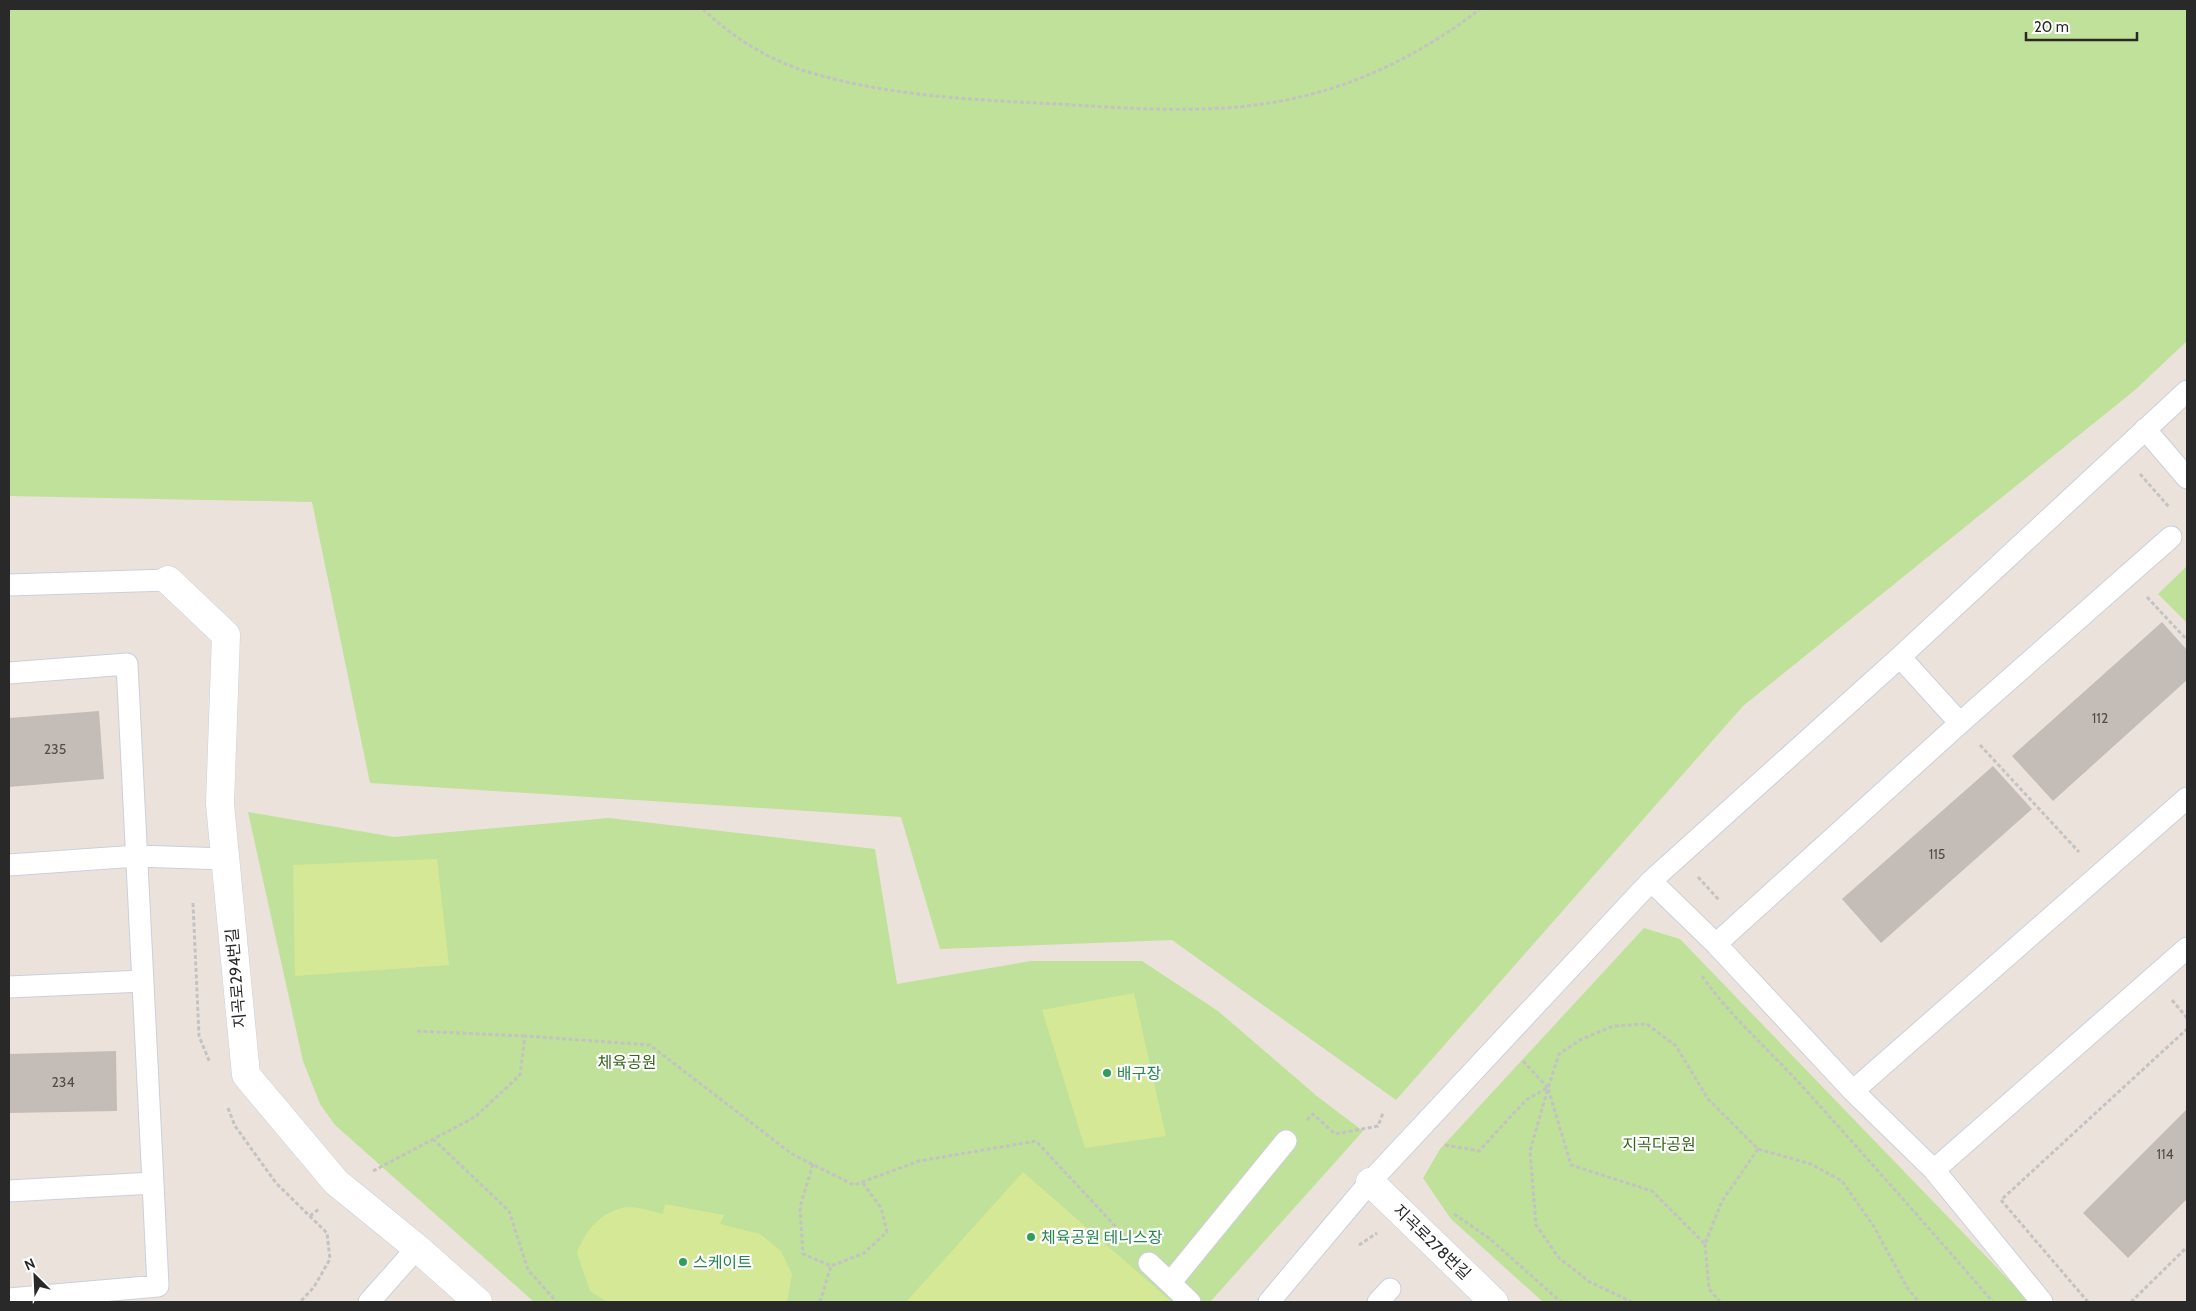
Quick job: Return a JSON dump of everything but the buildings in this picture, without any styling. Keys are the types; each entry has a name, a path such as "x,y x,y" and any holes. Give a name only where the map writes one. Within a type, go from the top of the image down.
{"street":[{"name":"지곡로294번길","path":"168,580 226,635 220,804 246,1075 292,1133 344,1190 417,1248 478,1302"},
{"name":"지곡로278번길","path":"1370,1182 1494,1302"}],"lane":[{"path":"1270,1302 1370,1182 1651,881 1900,657 2187,391"},
{"path":"2145,429 2187,478"},
{"path":"1716,944 1960,723 2171,538"},
{"path":"9,585 168,580"},
{"path":"1900,657 1960,723"},
{"path":"9,672 127,664 158,1286 9,1299"},
{"path":"1853,1091 2187,798"},
{"path":"9,865 138,856 225,859"},
{"path":"1651,881 1716,944 1853,1091 1934,1170 2042,1302"},
{"path":"1934,1170 2187,948"},
{"path":"9,987 144,981"},
{"path":"1170,1283 1286,1141"},
{"path":"9,1191 153,1183"},
{"path":"369,1302 417,1248"},
{"path":"1149,1263 1190,1302"}],"path":[{"path":"703,9 744,42 773,58 806,71 844,82 885,89 982,100 1154,110 1249,106 1311,94 1374,72 1420,49 1480,9"},
{"path":"2134,480 2140,474 2175,514"},
{"path":"2128,576 2187,640"},
{"path":"1960,723 2100,875"},
{"path":"1692,870 1739,923"},
{"path":"1715,994 1765,1046 1900,1195 1993,1302"},
{"path":"1632,1302 1590,1282 1559,1258 1536,1226 1530,1151 1560,1054 1580,1040 1613,1026 1646,1024 1676,1046 1708,1098 1758,1149 1811,1164 1842,1181 1873,1225 1908,1289 1919,1302"},
{"path":"2088,1302 2001,1200 2187,1029"},
{"path":"417,1031 650,1045 792,1154 854,1185 919,1161 1036,1141 1149,1263"},
{"path":"310,1216 360,1177 475,1117 520,1075 525,1036"},
{"path":"1522,1060 1548,1088 1571,1165 1652,1191 1705,1244"},
{"path":"1435,1143 1479,1151 1526,1100 1548,1088"},
{"path":"1286,1141 1313,1114 1335,1134 1378,1126 1383,1113"},
{"path":"432,1139 509,1211 528,1270 557,1302"},
{"path":"1720,1302 1709,1289 1705,1244 1722,1201 1758,1149"},
{"path":"813,1164 800,1206 803,1254 831,1266 864,1253 887,1232 881,1208 862,1182"},
{"path":"1451,1212 1489,1238 1560,1302"},
{"path":"2130,1302 2187,1247"},
{"path":"820,1302 831,1266"},
{"path":"300,1302 314,1287"}],"green space":[{"path":"9,9 2187,9 2187,341 2135,390 1743,706 1396,1100 1172,940 940,949 901,817 370,783 312,502 9,496"},
{"path":"2187,566 2187,623 2158,594"},
{"name":"체육공원","path":"248,812 394,837 609,818 875,849 897,984 1031,961 1142,961 1218,1011 1318,1097 1363,1131 1210,1302 534,1302 335,1125 320,1104 303,1061"},
{"path":"437,859 449,965 295,976 293,865"},
{"name":"지곡다공원","path":"1644,928 1680,939 2030,1302 1543,1302 1451,1219 1423,1178 1440,1149"},
{"name":"배구장","path":"1134,993 1166,1136 1085,1148 1042,1010"},
{"name":"체육공원 테니스장","path":"1023,1172 1172,1302 906,1302"},
{"name":"스케이트","path":"665,1204 724,1215 720,1224 760,1234 781,1251 792,1274 787,1302 607,1302 590,1291 577,1253 585,1236 596,1222 611,1212 629,1207 663,1214"}],"place":[{"name":"배구장","path":"1107,1073"},
{"name":"체육공원 테니스장","path":"1031,1237"},
{"name":"스케이트","path":"683,1262"}]}
